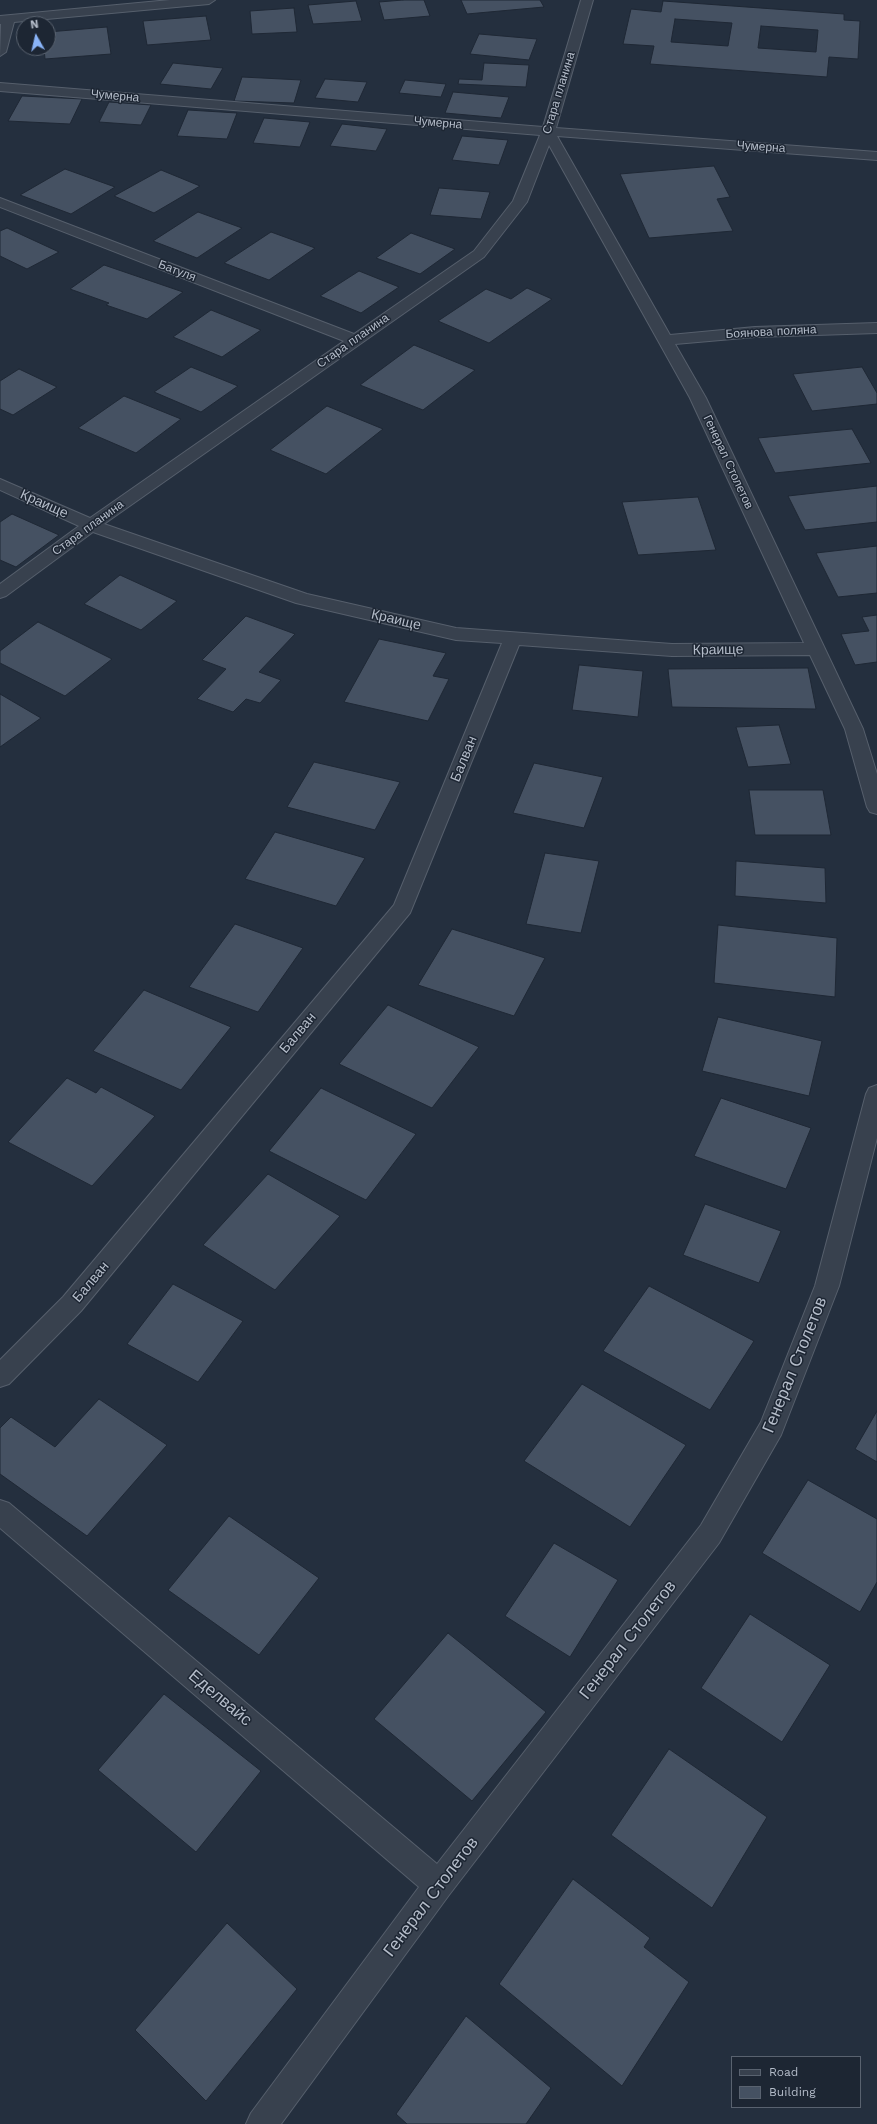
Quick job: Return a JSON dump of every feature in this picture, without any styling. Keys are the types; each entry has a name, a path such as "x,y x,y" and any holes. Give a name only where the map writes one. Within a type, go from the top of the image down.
{"street":[{"path":"0,52 4,19 209,0"},
{"name":"Стара планина","path":"0,592 91,525 479,254 520,202 548,131 587,0"},
{"name":"Чумерна","path":"0,87 877,156"},
{"name":"Генерал Столетов","path":"548,131 698,398 854,730 877,808"},
{"name":"Батуля","path":"0,202 354,340"},
{"name":"Боянова поляна","path":"665,340 755,332 877,328"},
{"name":"Краище","path":"0,484 91,525 302,599 456,634 672,650 815,649"},
{"name":"Балван","path":"0,1376 72,1304 403,908 513,638"},
{"name":"Генерал Столетов","path":"262,2124 439,1884 710,1534 772,1427 827,1286 877,1094"},
{"name":"Еделвайс","path":"0,1512 439,1884"}],"building":[{"path":"424,0 430,16 384,20 379,2"},
{"path":"461,0 540,0 544,7 467,14"},
{"path":"356,1 362,21 313,24 308,5"},
{"path":"663,1 844,14 844,20 860,21 858,59 829,57 827,77 650,64 654,46 623,44 631,9 661,12","holes":["675,19 732,23 728,46 671,42","761,26 818,30 816,52 758,48"]},
{"path":"294,8 297,32 252,34 250,11"},
{"path":"206,16 211,40 147,45 143,21"},
{"path":"107,27 111,54 45,59 45,56 56,56 56,31"},
{"path":"479,34 537,39 529,60 470,54"},
{"path":"173,63 223,68 211,89 160,84"},
{"path":"484,63 529,65 526,87 458,84 459,79 482,80"},
{"path":"242,77 301,80 294,103 234,101"},
{"path":"325,79 367,82 358,102 315,98"},
{"path":"405,80 446,84 441,97 399,93"},
{"path":"453,92 509,97 501,118 445,113"},
{"path":"22,96 82,99 70,124 8,121"},
{"path":"109,102 151,105 141,125 99,122"},
{"path":"188,110 237,113 227,139 177,136"},
{"path":"264,118 310,122 300,147 253,143"},
{"path":"342,124 387,129 376,151 330,146"},
{"path":"462,136 508,140 499,165 452,160"},
{"path":"714,166 730,197 717,199 733,231 649,238 620,174"},
{"path":"65,169 115,187 71,214 20,195"},
{"path":"161,170 200,186 154,213 114,196"},
{"path":"439,188 490,192 481,219 430,215"},
{"path":"198,212 242,228 197,258 153,241"},
{"path":"7,228 59,252 27,269 0,256 0,231"},
{"path":"271,232 315,248 269,280 224,263"},
{"path":"411,233 455,249 420,274 376,258"},
{"path":"104,265 183,292 147,319 106,305 109,303 70,289"},
{"path":"359,271 399,287 361,313 320,296"},
{"path":"527,288 552,299 489,343 438,321 486,289 511,299"},
{"path":"211,310 261,330 222,357 173,337"},
{"path":"414,345 475,370 423,410 360,385"},
{"path":"191,367 238,386 201,412 154,392"},
{"path":"862,367 877,393 877,404 812,411 793,374"},
{"path":"19,369 57,387 13,415 0,409 0,381"},
{"path":"124,396 181,419 136,453 78,428"},
{"path":"327,406 383,429 326,474 270,450"},
{"path":"852,429 871,463 775,473 758,438"},
{"path":"877,486 877,522 805,530 788,496"},
{"path":"698,497 716,550 638,555 622,502"},
{"path":"12,514 59,535 16,567 0,560 0,522"},
{"path":"877,546 877,593 838,597 816,553"},
{"path":"120,575 177,601 141,630 84,604"},
{"path":"877,615 877,662 855,665 841,634 869,631 862,617"},
{"path":"246,616 295,634 259,672 281,680 260,703 246,699 233,712 197,699 226,669 202,660"},
{"path":"38,622 112,659 65,696 0,663 0,651"},
{"path":"379,639 446,653 433,676 449,679 428,721 344,702"},
{"path":"579,665 643,671 638,717 572,710"},
{"path":"808,668 816,709 672,707 668,669"},
{"path":"0,694 41,718 0,747"},
{"path":"779,725 791,764 748,767 736,727"},
{"path":"314,762 400,782 375,830 287,807"},
{"path":"534,763 603,777 584,828 513,813"},
{"path":"749,790 823,790 831,835 755,835"},
{"path":"275,832 365,858 336,906 245,879"},
{"path":"545,853 599,861 581,933 526,924"},
{"path":"736,861 825,868 826,903 735,896"},
{"path":"235,924 303,948 258,1012 189,987"},
{"path":"718,925 837,938 835,997 714,983"},
{"path":"452,929 545,958 514,1016 418,985"},
{"path":"144,990 231,1027 181,1090 93,1051"},
{"path":"388,1005 479,1047 432,1108 339,1064"},
{"path":"718,1017 822,1041 809,1096 702,1071"},
{"path":"67,1078 96,1093 101,1087 155,1116 92,1186 8,1142"},
{"path":"321,1088 416,1134 366,1200 269,1151"},
{"path":"721,1098 811,1128 786,1189 694,1156"},
{"path":"268,1174 340,1216 275,1290 203,1245"},
{"path":"705,1204 781,1231 759,1283 683,1255"},
{"path":"173,1284 243,1321 198,1382 127,1344"},
{"path":"649,1286 754,1341 710,1410 603,1351"},
{"path":"582,1384 686,1445 630,1527 524,1461"},
{"path":"99,1399 167,1445 87,1536 0,1474 0,1428 11,1417 55,1447"},
{"path":"877,1411 877,1462 855,1449"},
{"path":"808,1480 877,1519 877,1582 860,1612 762,1553"},
{"path":"229,1516 319,1578 259,1655 168,1590"},
{"path":"554,1543 618,1580 570,1657 505,1616"},
{"path":"750,1614 830,1665 782,1742 701,1688"},
{"path":"448,1633 546,1712 472,1801 374,1719"},
{"path":"164,1694 261,1771 196,1852 98,1770"},
{"path":"669,1749 767,1817 712,1908 611,1835"},
{"path":"573,1879 650,1938 644,1947 689,1982 622,2086 499,1984"},
{"path":"227,1923 297,1989 206,2101 135,2030"},
{"path":"466,2016 551,2088 526,2124 407,2124 396,2114"}]}
